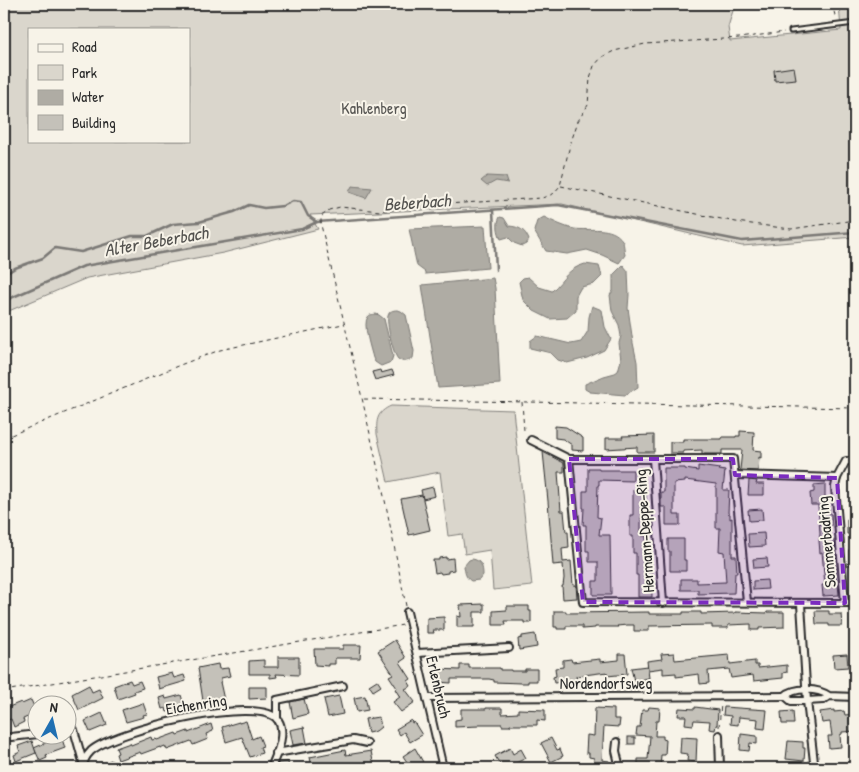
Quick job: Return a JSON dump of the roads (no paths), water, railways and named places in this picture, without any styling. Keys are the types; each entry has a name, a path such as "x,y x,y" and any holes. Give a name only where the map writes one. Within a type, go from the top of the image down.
{"street":[{"name":"Hermann-Deppe-Ring","path":"531,440 569,459 733,459 747,602"},
{"name":"Hermann-Deppe-Ring","path":"653,458 663,602"},
{"name":"Hermann-Deppe-Ring","path":"569,459 583,602 802,604"},
{"name":"Sommerbadring","path":"845,603 835,488 837,478 846,461 855,461"},
{"path":"735,476 837,478"},
{"name":"Sommerbadring","path":"802,604 855,603"},
{"path":"802,604 807,701 814,762"},
{"name":"Erlenbruch","path":"407,612 443,768"},
{"path":"417,653 509,648"},
{"path":"271,768 281,736 280,724 277,719 278,700 343,686"},
{"name":"Nordendorfsweg","path":"785,696 790,691 807,690 823,692 829,696 855,697"},
{"name":"Nordendorfsweg","path":"427,698 785,696 791,700 807,701 823,700 829,696"},
{"name":"Eichenring","path":"83,765 90,752 108,741 137,730 172,721 242,711 267,714 277,719"},
{"path":"11,737 28,735"},
{"path":"719,735 720,768"},
{"path":"276,754 353,740 367,743"},
{"path":"617,742 616,751 620,768"},
{"path":"78,744 83,765"}],"lane":[{"path":"791,31 855,23"}],"water":[{"path":"487,176 506,177 508,183 496,181 487,186 481,181"},
{"path":"352,186 372,188 366,198 349,192"},
{"path":"500,217 504,218 509,226 524,231 529,240 526,244 522,246 514,243 508,237 501,239 498,228"},
{"path":"544,217 574,229 606,230 612,232 622,240 625,255 619,263 587,250 567,254 546,251 534,231 537,221"},
{"path":"485,226 488,268 425,274 417,266 409,229"},
{"path":"585,264 599,266 602,276 594,284 581,287 576,296 576,310 567,318 550,319 534,311 523,300 519,282 523,278 528,277 539,287 552,291 570,272"},
{"path":"623,265 628,271 628,308 637,362 638,387 625,395 590,392 585,389 585,384 618,371 621,360 619,343 621,336 619,325 612,311 610,295 613,291 613,275"},
{"path":"493,278 500,384 438,388 422,285"},
{"path":"592,306 602,310 605,327 611,339 604,350 587,358 567,363 558,360 551,353 530,348 530,341 537,336 571,344 581,342 588,331"},
{"path":"397,310 406,315 414,351 413,358 406,361 398,359 396,356 389,331 389,314 391,311"},
{"path":"376,314 384,319 393,356 391,362 381,366 373,358 366,330 366,320 370,315"},
{"path":"472,559 478,561 482,567 483,575 479,580 471,581 466,574 464,566"}],"waterway":[{"name":"Beberbach","path":"4,275 15,268 43,258 55,248 81,252 132,236 147,236 173,224 199,222 234,212 249,205 264,208 283,206 293,201 301,202 308,216 317,222 558,205 742,241 855,232"},
{"path":"493,210 496,270"},
{"name":"Alter Beberbach","path":"4,301 84,266 302,229 317,222"}],"park label":[{"name":"Kahlenberg","path":"374,108"}]}
